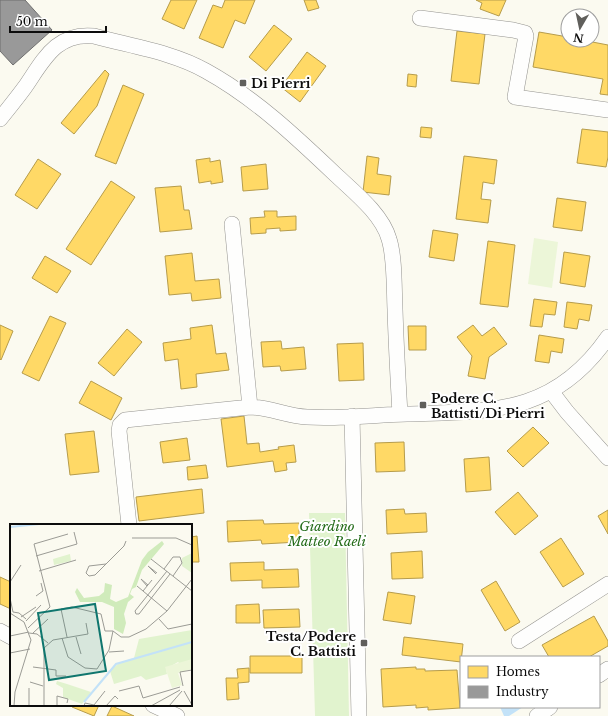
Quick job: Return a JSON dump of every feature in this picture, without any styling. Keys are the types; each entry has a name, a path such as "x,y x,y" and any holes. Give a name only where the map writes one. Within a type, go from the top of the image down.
{"street":[{"path":"420,18 522,31 526,36 515,97 608,110"},
{"path":"0,119 19,96 45,57 65,40 79,36 94,36 177,58 206,71 242,93 288,130 372,211 386,230 390,244 394,289 400,414"},
{"path":"232,224 250,407"},
{"path":"129,524 119,431 123,421 250,407 305,417 473,411 500,408 527,402 563,384 578,372 596,354 608,337"},
{"path":"551,391 608,458"},
{"path":"352,416 359,716"},
{"path":"519,641 608,584"},
{"path":"0,631 10,636"},
{"path":"155,706 177,716"},
{"path":"537,716 549,708"}],"green space":[{"path":"534,238 558,242 552,288 528,284"},
{"name":"Giardino Matteo Raeli","path":"309,513 345,513 349,716 315,716"}],"water":[{"path":"500,708 521,708 509,716 504,716"}],"building: Homes":[{"path":"171,0 197,0 184,29 162,19"},
{"path":"225,0 255,0 245,24 235,20 223,48 199,38 213,5 222,8"},
{"path":"304,0 316,0 319,8 308,11"},
{"path":"476,0 506,0 499,16 480,9 482,3"},
{"path":"274,25 292,39 266,71 249,57"},
{"path":"457,31 485,34 479,84 451,81"},
{"path":"539,32 560,36 560,48 600,48 600,43 608,45 608,95 600,94 603,79 533,67"},
{"path":"307,52 326,66 300,102 281,87"},
{"path":"105,70 109,74 97,106 74,134 61,123"},
{"path":"408,74 417,75 416,87 407,86"},
{"path":"123,85 144,94 116,164 95,156"},
{"path":"421,127 432,128 431,138 420,137"},
{"path":"582,129 608,132 608,157 606,167 577,163"},
{"path":"367,156 379,158 377,174 391,176 389,195 363,192"},
{"path":"464,156 497,160 494,184 483,182 481,199 491,200 488,223 456,219"},
{"path":"210,158 210,162 220,160 223,182 211,184 211,181 199,183 196,160"},
{"path":"38,159 61,174 37,209 15,195"},
{"path":"266,164 268,189 243,191 241,167"},
{"path":"111,181 135,197 91,265 66,249"},
{"path":"181,186 184,210 189,210 192,229 160,232 155,188"},
{"path":"557,198 586,202 582,231 553,227"},
{"path":"264,211 277,211 277,217 296,216 296,230 280,231 280,228 266,229 266,233 251,234 250,218 265,217"},
{"path":"433,230 458,234 454,261 429,257"},
{"path":"488,241 515,245 508,307 480,304"},
{"path":"564,252 590,256 585,287 560,283"},
{"path":"192,253 195,281 219,279 221,298 192,301 191,293 169,295 165,256"},
{"path":"45,256 71,271 57,293 32,278"},
{"path":"534,299 557,302 555,315 544,314 542,327 530,326"},
{"path":"567,302 592,305 589,321 579,319 577,329 564,327"},
{"path":"50,316 66,323 39,381 22,373"},
{"path":"0,325 13,331 1,360 0,359"},
{"path":"212,325 216,354 226,353 229,370 196,374 197,387 181,389 178,359 165,361 163,343 191,339 190,328"},
{"path":"473,325 482,336 494,327 507,344 489,357 485,379 468,376 472,356 457,337"},
{"path":"408,326 426,326 426,350 409,350"},
{"path":"127,329 142,342 114,376 98,363"},
{"path":"539,335 564,339 562,353 551,351 549,363 535,361"},
{"path":"281,341 282,349 304,347 306,369 281,371 280,366 263,367 261,342"},
{"path":"363,343 364,380 339,381 337,344"},
{"path":"91,381 122,398 111,420 79,403"},
{"path":"244,416 247,444 259,443 260,452 279,449 278,447 294,445 296,462 286,463 287,470 275,472 273,461 227,467 221,419"},
{"path":"533,427 549,443 523,467 507,451"},
{"path":"94,431 99,472 70,475 65,434"},
{"path":"187,438 190,460 163,463 160,442"},
{"path":"404,442 405,471 376,472 375,443"},
{"path":"489,457 491,490 466,492 464,459"},
{"path":"206,465 208,478 188,480 187,467"},
{"path":"202,489 204,513 139,521 136,497"},
{"path":"518,492 538,516 515,535 495,512"},
{"path":"404,509 405,514 426,513 427,532 387,534 386,510"},
{"path":"608,510 608,534 598,516"},
{"path":"263,520 264,524 299,523 299,542 262,544 261,540 228,542 227,521"},
{"path":"197,536 199,562 192,562 192,537"},
{"path":"561,538 584,574 563,587 540,552"},
{"path":"422,551 423,578 392,579 391,553"},
{"path":"264,562 264,570 298,569 299,587 262,588 262,580 231,581 230,563"},
{"path":"0,577 10,582 10,609 0,604"},
{"path":"496,581 520,622 505,631 481,590"},
{"path":"388,592 415,596 411,624 383,620"},
{"path":"259,604 260,623 236,623 236,605"},
{"path":"299,609 300,627 264,628 263,610"},
{"path":"594,616 608,641 608,646 591,656 548,656 542,645"},
{"path":"404,637 463,644 460,662 402,655"},
{"path":"250,656 302,656 302,673 250,673"},
{"path":"416,667 416,669 425,669 425,671 457,670 460,708 428,710 428,707 416,708 416,705 383,707 381,669"},
{"path":"249,668 249,682 238,683 239,699 227,700 226,678 238,678 237,669"},
{"path":"72,706 99,706 94,716"},
{"path":"112,706 134,716 107,716"}],"building: Industry":[{"path":"0,0 25,0 52,30 13,65 0,51"}],"place":[{"name":"Di Pierri","path":"243,83"},
{"name":"Podere C. Battisti/Di Pierri","path":"423,405"},
{"name":"Testa/Podere C. Battisti","path":"364,643"}]}
